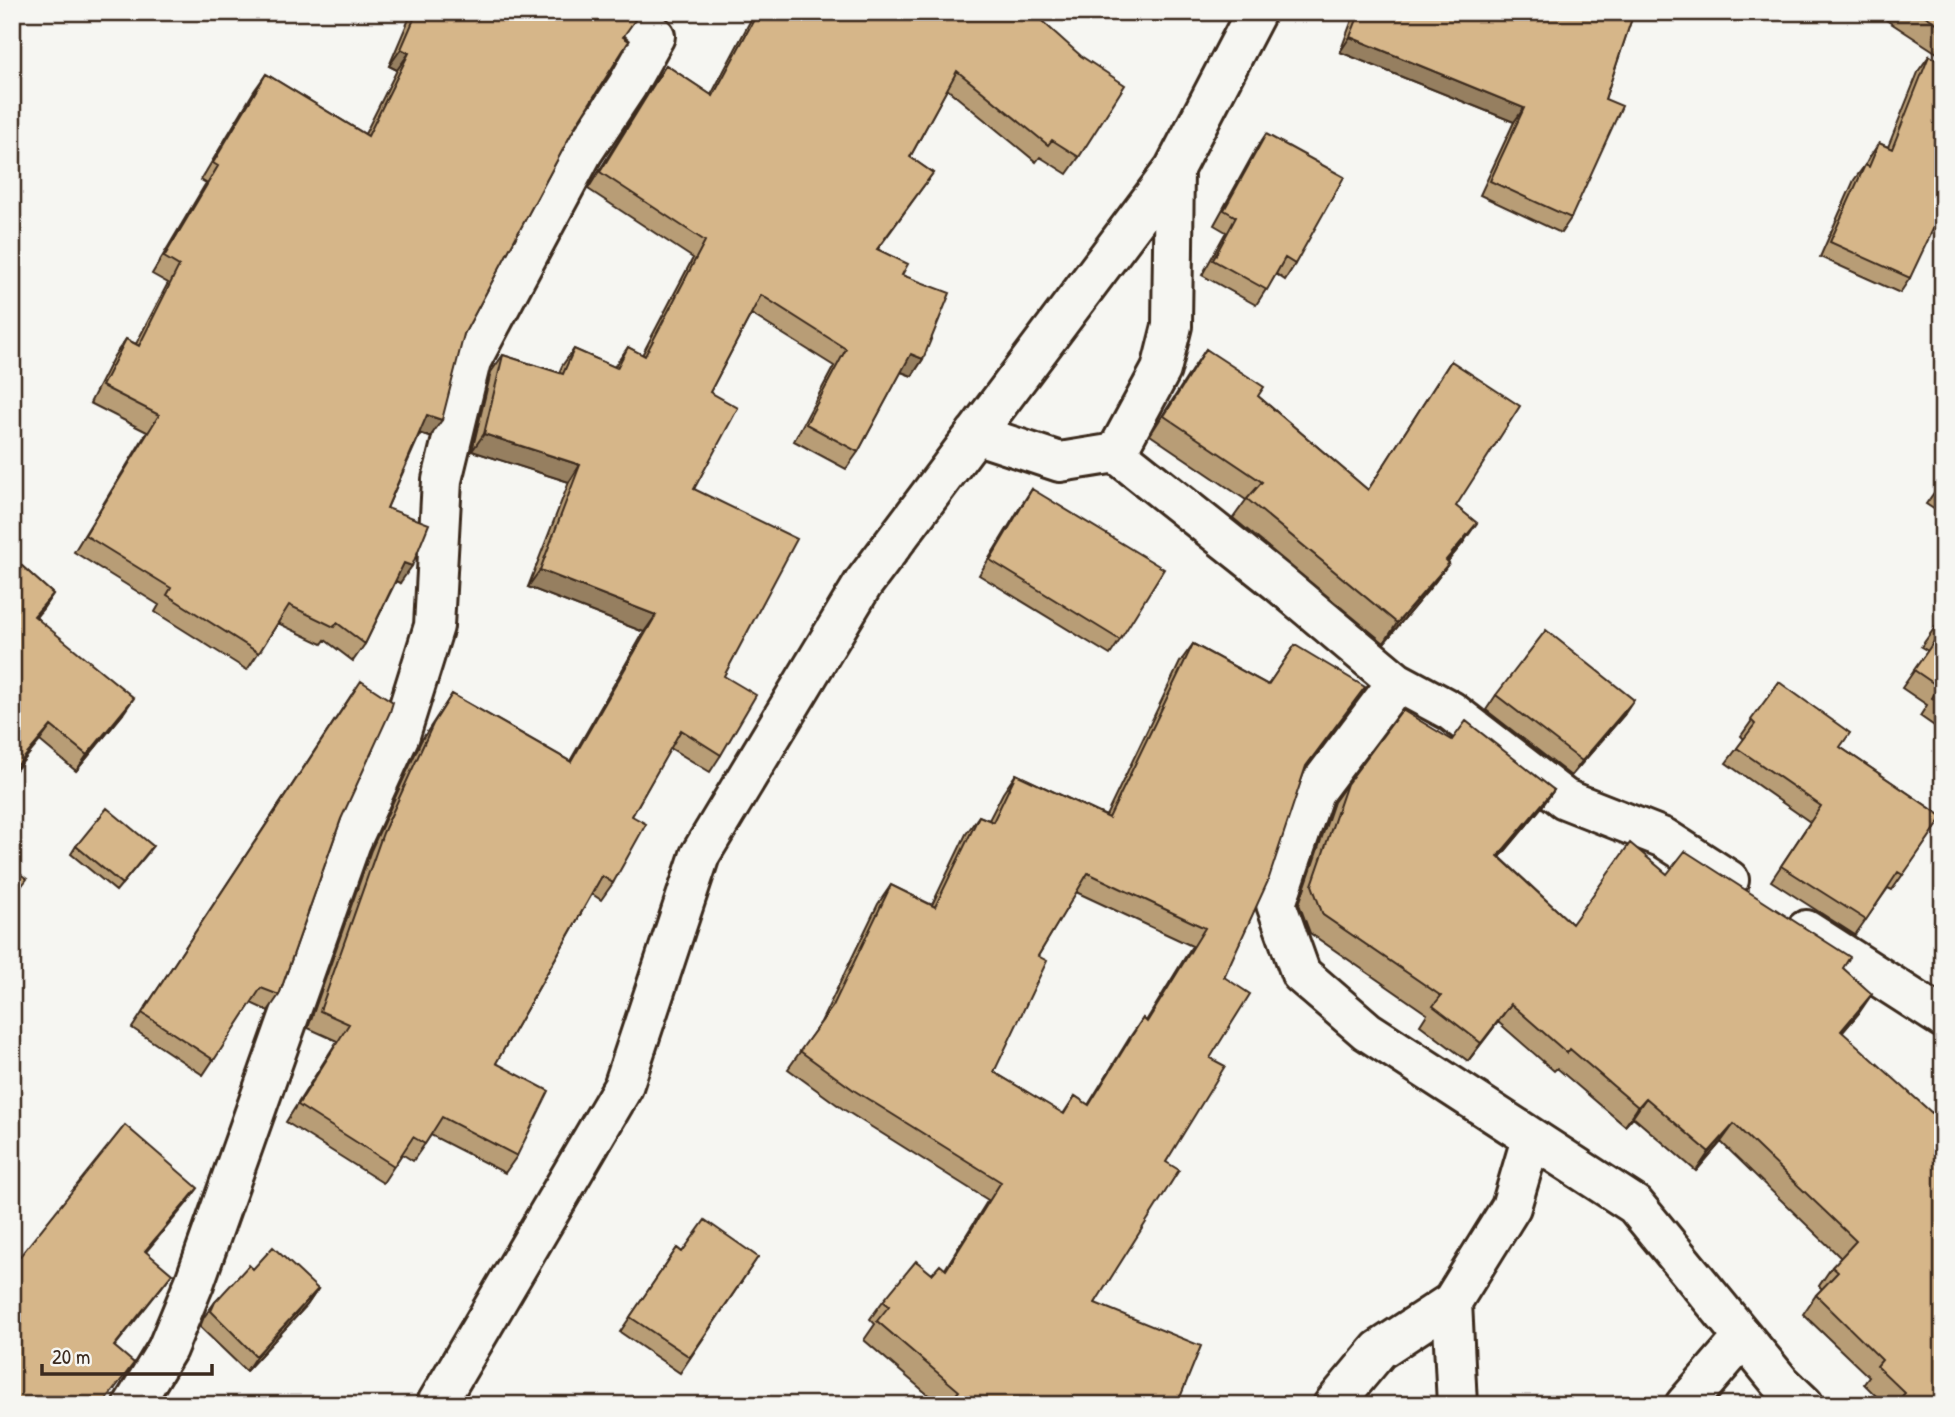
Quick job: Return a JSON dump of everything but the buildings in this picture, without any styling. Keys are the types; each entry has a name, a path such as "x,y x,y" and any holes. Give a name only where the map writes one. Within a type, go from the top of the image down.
{"street":[{"path":"133,1405 167,1349 195,1281 351,842 400,735 433,626 442,480 471,361 583,152 627,86 655,36 628,12"},
{"path":"436,1405 623,1087 700,855 863,584 1174,169 1256,12"},
{"path":"1116,453 1161,370 1172,326 1174,169"},
{"path":"975,434 1060,462 1116,453 1279,582 1397,682 1451,711 1565,799 1664,838 1943,1018"},
{"path":"1397,682 1314,792 1276,904 1301,974 1367,1031 1635,1205 1780,1382 1804,1405"},
{"path":"1333,1405 1379,1350 1452,1302 1511,1207 1531,1139"},
{"path":"1452,1302 1457,1405"},
{"path":"1685,1405 1743,1338"}]}
